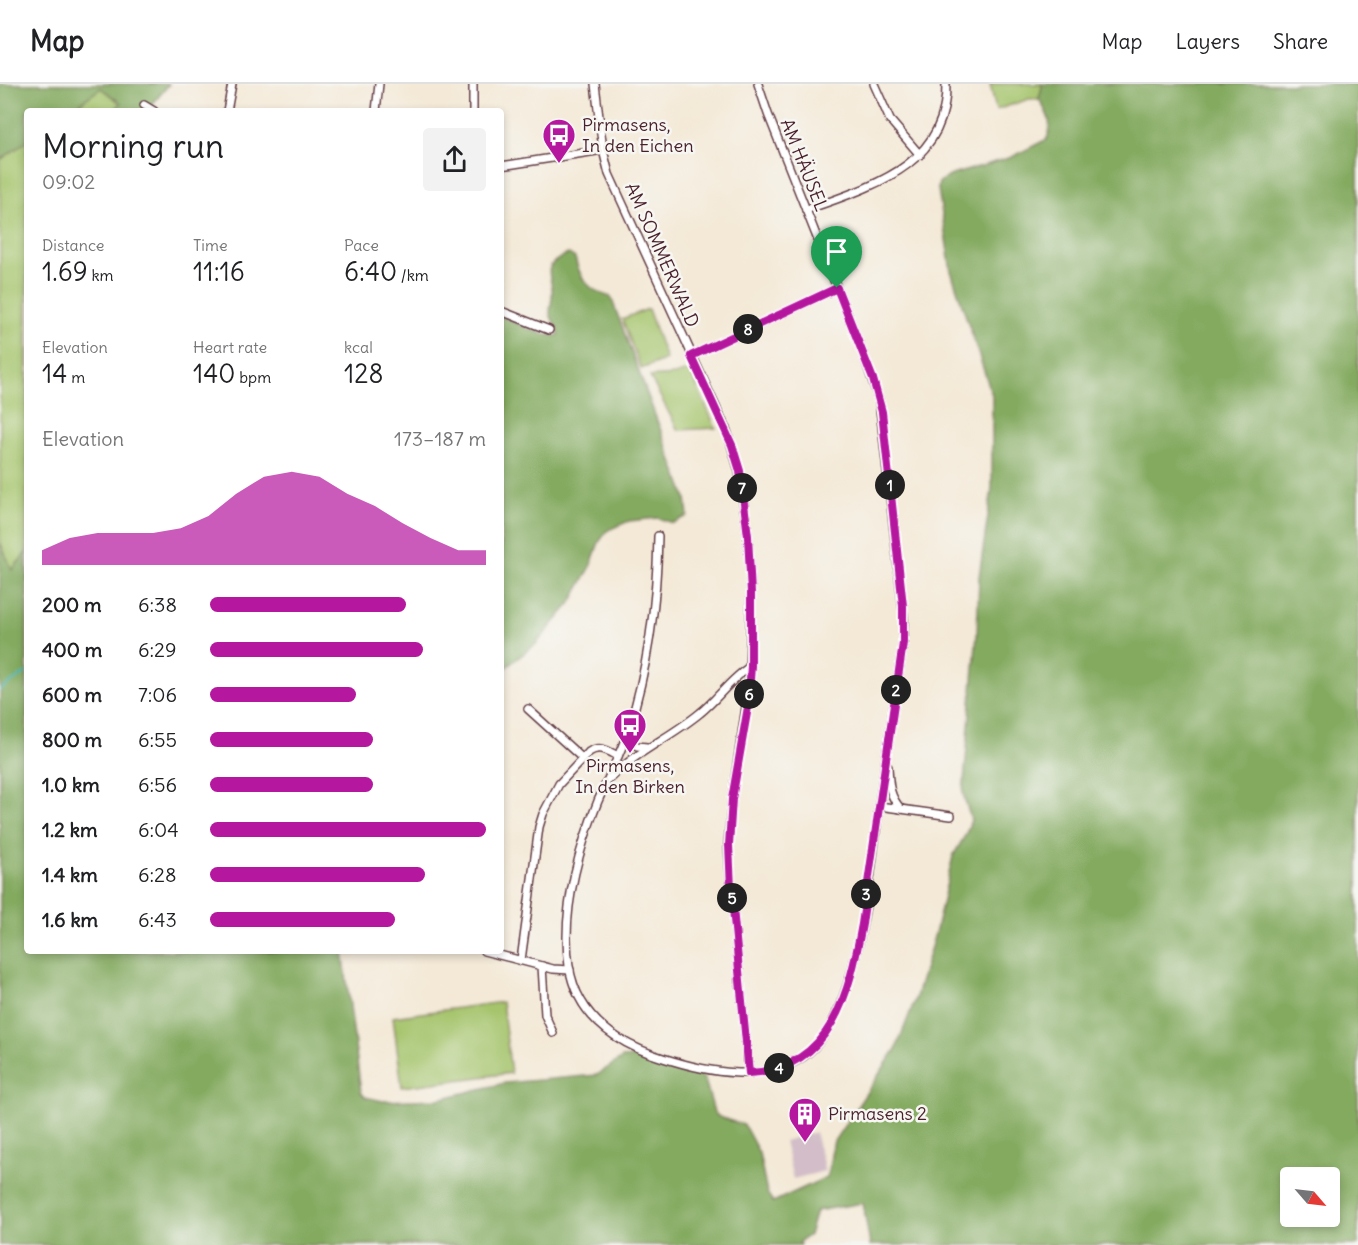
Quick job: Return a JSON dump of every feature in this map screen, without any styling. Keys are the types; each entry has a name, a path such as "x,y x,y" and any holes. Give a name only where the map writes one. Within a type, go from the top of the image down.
{"street":[{"path":"228,108 232,84"},
{"path":"376,108 379,84"},
{"path":"473,84 473,108"},
{"name":"AM SOMMERWALD","path":"595,84 603,150 615,189 730,438 740,471 749,559 751,666 748,707 732,799 729,845 749,1073"},
{"name":"AM HÄUSEL","path":"658,536 657,584 652,632 626,736 584,840 573,887 567,931 570,970 575,987 591,1016 621,1041 648,1053 680,1063 724,1072 749,1073 773,1070 801,1058 816,1046 834,1020 858,948 888,747 904,619 879,400 873,379 758,84"},
{"path":"874,84 890,120 920,155"},
{"path":"806,210 885,179 905,168 920,155 932,138 941,118 946,84"},
{"path":"144,105 149,108"},
{"path":"504,166 603,150"},
{"path":"691,356 837,288"},
{"path":"504,312 549,330"},
{"path":"607,781 648,747 700,714 740,673 751,666"},
{"path":"528,709 582,758"},
{"path":"626,736 637,746 648,747"},
{"name":"AM HÄUSEL","path":"888,747 889,787 893,800 901,809"},
{"path":"521,960 539,827 543,814 559,784 589,752 597,748 618,756"},
{"path":"879,806 951,816"},
{"path":"496,954 542,966 570,970"},
{"path":"542,966 544,1015 554,1033"}],"shaded area":[{"path":"815,1132 825,1171 793,1179 784,1141"}],"green space":[{"path":"0,84 169,84 149,108 117,108 121,103 101,88 73,108 24,108 24,143 0,160"},
{"path":"990,84 1041,84 1042,87 1039,99 1029,99 996,110"},
{"path":"1041,84 1358,84 1358,1245 870,1245 863,1203 816,1211 809,1235 799,1242 800,1245 0,1245 0,542 12,570 24,556 24,954 343,954 361,1092 365,1097 383,1101 439,1099 505,1083 597,1075 622,1058 635,1057 697,1073 705,1080 714,1112 719,1117 744,1125 759,1153 767,1193 773,1202 827,1177 834,1141 896,1049 916,997 936,930 953,856 971,820 963,793 977,634 979,577 992,488 992,395 951,271 938,189 939,182 952,175 1012,157 1047,139 1050,128 1045,109 1039,99"},
{"path":"101,88 121,104 117,108 73,108"},
{"path":"24,143 24,556 12,570 0,542 0,160"},
{"path":"569,254 575,258 583,278 591,288 611,297 686,498 688,516 673,523 658,518 629,521 608,530 599,542 590,568 570,604 536,644 504,669 504,317 546,335 559,335 550,313 552,289 549,270 553,263"},
{"path":"648,309 666,359 641,369 622,319"},
{"path":"690,370 716,428 678,430 650,377 675,375"},
{"path":"502,1002 511,1073 402,1087 393,1017"}],"waterway":[{"path":"0,690 24,674"}],"place":[{"name":"Pirmasens, In den Eichen","path":"559,164"},
{"name":"Pirmasens, In den Birken","path":"630,754"},
{"name":"Pirmasens 2","path":"805,1143"}],"route":[{"path":"837,288 873,379 882,412 903,606 903,643 862,924 858,948 846,989 834,1020 816,1046 796,1061 773,1070 749,1073 729,845 732,799 748,707 751,666 752,628 748,536 740,471 732,445 691,356 837,288"}]}
